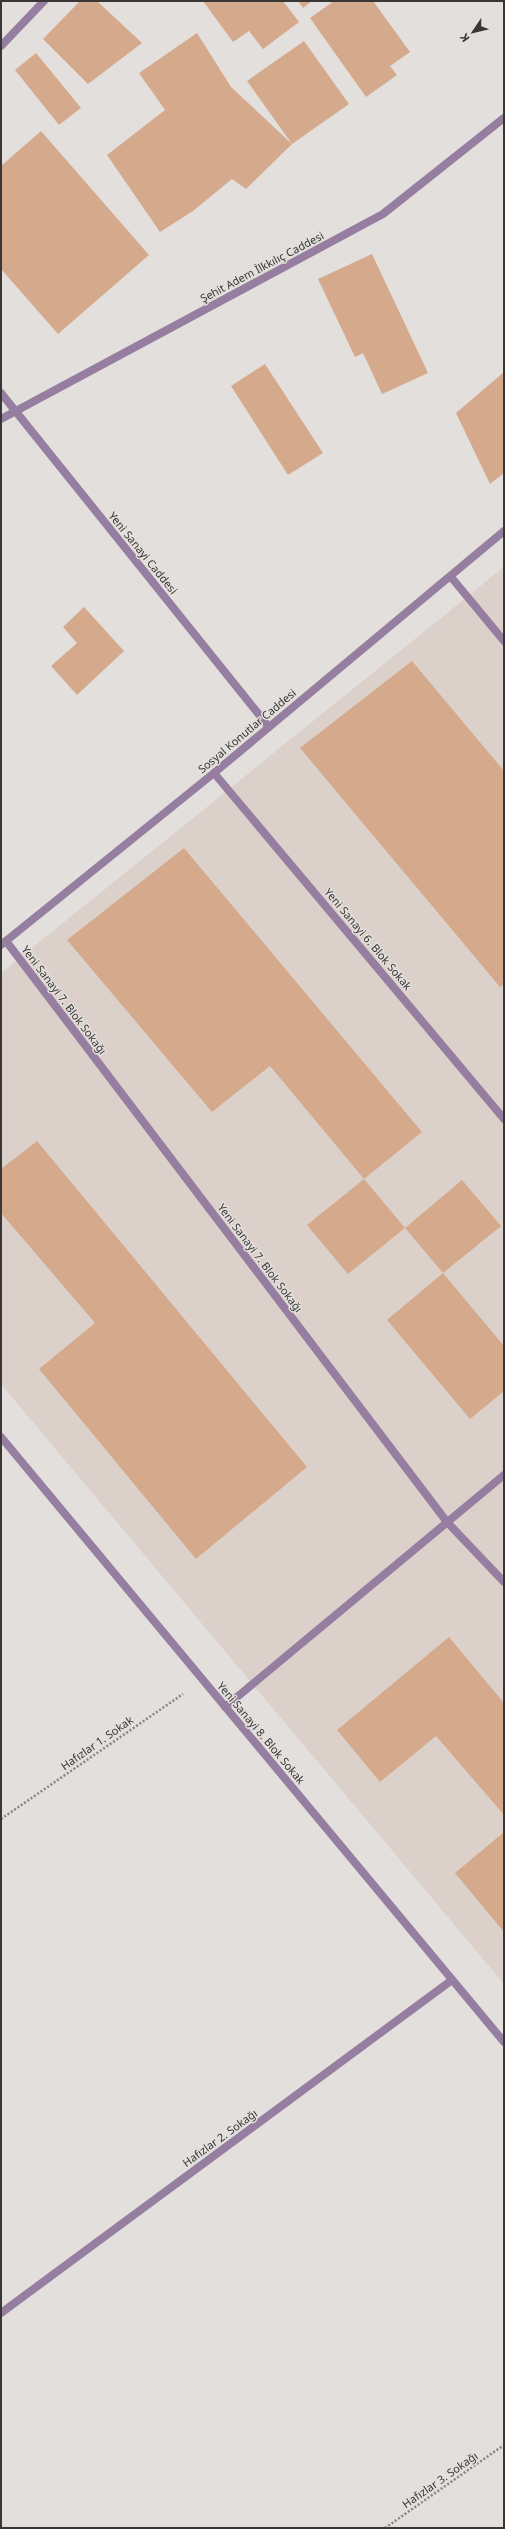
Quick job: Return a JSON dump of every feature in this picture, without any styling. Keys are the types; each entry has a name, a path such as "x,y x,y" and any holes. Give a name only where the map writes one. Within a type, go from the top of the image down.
{"street":[{"path":"1,46 44,1"},
{"name":"Şehit Adem İlkkılıç Caddesi","path":"1,419 383,214 504,118"},
{"name":"Yeni Sanayi Caddesi","path":"1,393 269,727"},
{"name":"Sosyal Konutlar Caddesi","path":"3,943 214,773 451,577 504,531"},
{"path":"451,577 504,641"},
{"name":"Yeni Sanayi 6. Blok Sokak","path":"214,773 504,1119"},
{"name":"Yeni Sanayi 7. Blok Sokağı","path":"3,943 447,1522 504,1582"},
{"name":"Yeni Sanayi 8. Blok Sokak","path":"1,1437 504,2042"},
{"path":"225,1707 504,1475"},
{"name":"Hafızlar 2. Sokağı","path":"1,2313 452,1980"}],"path":[{"name":"Hafızlar 1. Sokak","path":"1,1819 203,1680"},
{"name":"Hafızlar 3. Sokağı","path":"385,2528 504,2445"}],"shaded area":[{"path":"504,567 504,1984 1,1384 1,973"}],"building":[{"path":"80,1 97,1 142,43 88,84 43,39"},
{"path":"203,1 283,1 299,22 263,49 249,31 233,42"},
{"path":"298,1 312,1 303,8"},
{"path":"334,1 373,1 410,52 390,66 397,75 366,97 310,18"},
{"path":"197,33 231,87 292,144 246,189 232,179 193,211 160,232 107,155 165,110 139,73"},
{"path":"304,41 349,104 292,144 247,81"},
{"path":"36,53 81,108 59,125 15,70"},
{"path":"41,131 149,255 58,334 1,269 1,166"},
{"path":"372,254 428,373 382,394 363,353 355,357 318,279"},
{"path":"265,364 323,453 288,475 231,386"},
{"path":"504,372 504,473 490,484 456,413"},
{"path":"84,607 124,651 77,695 51,666 77,643 63,627"},
{"path":"412,661 504,771 504,984 500,987 300,748"},
{"path":"184,848 422,1132 364,1179 270,1066 212,1112 67,940"},
{"path":"37,1141 307,1467 196,1559 39,1369 95,1323 1,1213 1,1169"},
{"path":"364,1179 405,1228 348,1274 307,1225"},
{"path":"462,1180 501,1226 443,1273 405,1228"},
{"path":"443,1273 504,1346 504,1391 470,1419 387,1320"},
{"path":"449,1637 504,1703 504,1815 436,1736 380,1782 337,1730"},
{"path":"504,1832 504,1932 455,1873"}]}
